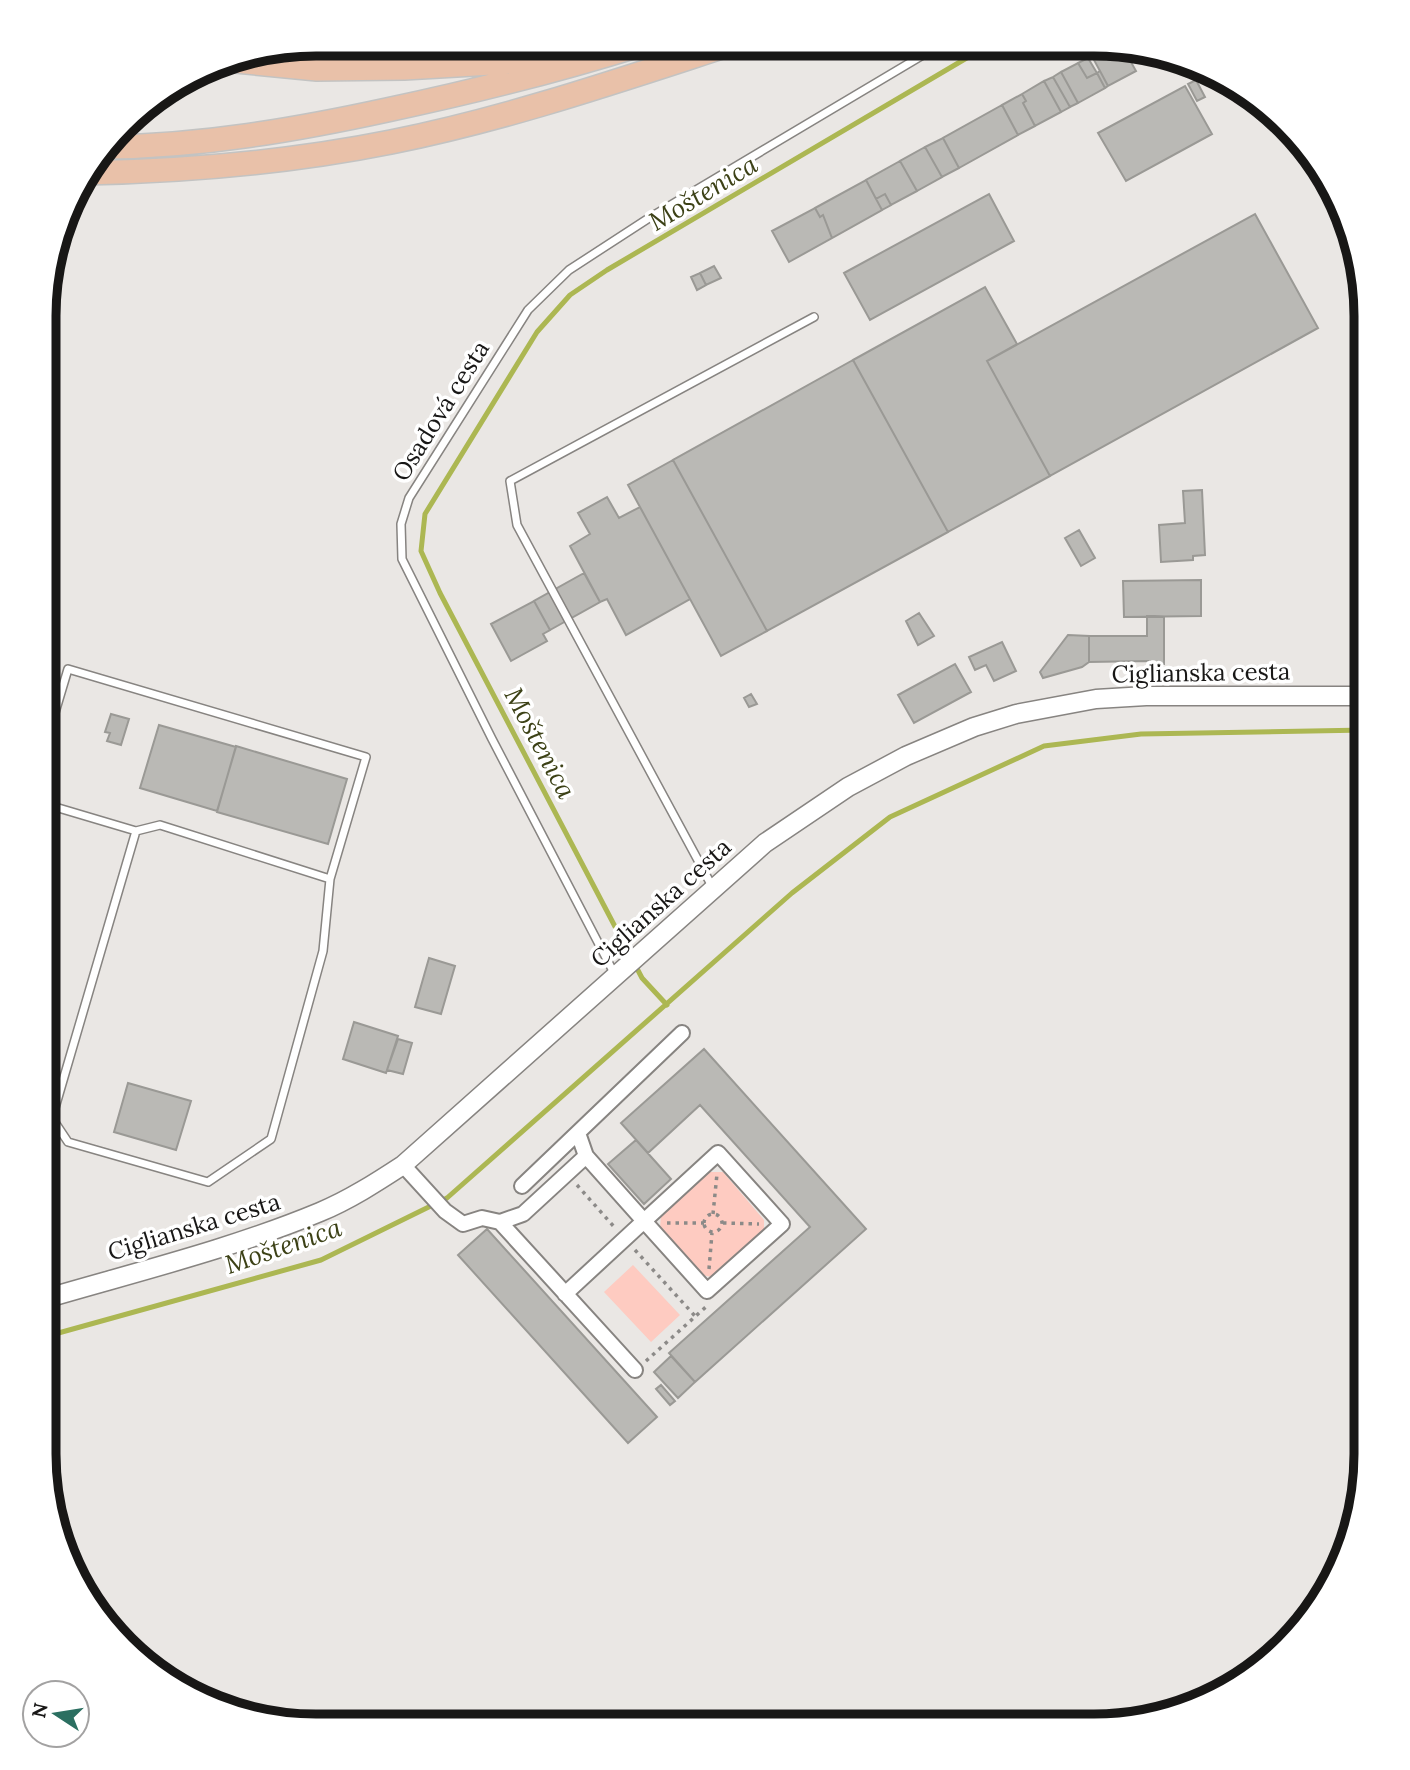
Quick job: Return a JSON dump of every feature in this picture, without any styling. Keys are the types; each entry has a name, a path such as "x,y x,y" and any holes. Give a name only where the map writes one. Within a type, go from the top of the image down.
{"main road":[{"path":"118,147 155,146 303,128 530,78 603,56"},
{"path":"99,173 155,172 239,164 390,142 576,95 695,56"},
{"path":"256,63 317,69 404,68 600,57"}],"street":[{"name":"Ciglianska cesta","path":"56,1295 248,1238 321,1212 404,1165 765,843 848,787 939,741 1016,714 1085,701 1134,697 1354,696"},
{"path":"522,1186 682,1033"},
{"path":"565,1294 649,1226 718,1153 782,1224 708,1292 649,1226 586,1156 578,1133"},
{"path":"404,1165 445,1211 463,1224 482,1218 500,1222 523,1214 586,1156"},
{"path":"500,1222 635,1370"}],"lane":[{"name":"Osadová cesta","path":"628,965 492,739 402,559 401,524 409,498 528,310 569,270 649,218 921,56"},
{"path":"713,889 517,525 510,481 814,317"},
{"path":"56,709 68,669 366,757 330,879 323,951 271,1139 208,1182 68,1142 56,1127"},
{"path":"56,807 136,831 160,825 330,879"},
{"path":"56,1091 136,831"}],"path":[{"path":"713,1214 718,1153"},
{"path":"713,1214 718,1215 723,1223 718,1232 712,1233 705,1228 704,1223 708,1215 713,1214"},
{"path":"635,1249 647,1240 649,1226 658,1223 704,1223"},
{"path":"723,1223 782,1224"},
{"path":"635,1370 712,1301 708,1292 712,1233"}],"shaded area":[{"path":"709,1172 723,1172 764,1220 764,1230 712,1277 701,1275 660,1228 661,1215"},
{"path":"633,1265 680,1315 651,1342 604,1292"}],"building":[{"path":"1100,56 1129,58 1136,71 1108,86 1094,60"},
{"path":"1088,58 1097,73 1087,78 1078,63"},
{"path":"1078,63 1087,78 1097,73 1105,88 1078,103 1061,72"},
{"path":"1100,71 1108,86 1105,88 1097,73"},
{"path":"1061,72 1078,103 1070,107 1053,77"},
{"path":"1053,77 1070,107 1061,112 1044,81"},
{"path":"1196,80 1205,97 1197,101 1188,84"},
{"path":"1044,81 1061,112 1035,126 1023,103 1026,101 1022,94"},
{"path":"1185,86 1212,134 1126,181 1098,133"},
{"path":"1022,94 1026,101 1023,103 1035,126 1018,135 1002,105"},
{"path":"1002,105 1018,135 959,168 943,138"},
{"path":"943,138 959,168 942,177 925,147"},
{"path":"925,147 942,177 917,191 900,161"},
{"path":"900,161 917,191 891,205 885,194 876,199 866,180"},
{"path":"866,180 882,210 832,238 823,215 820,217 815,208"},
{"path":"885,194 891,205 882,210 876,199"},
{"path":"989,194 1014,241 870,320 844,273"},
{"path":"815,208 820,217 823,215 832,238 789,262 772,231"},
{"path":"1255,214 1318,328 1050,476 987,361"},
{"path":"714,266 721,278 706,285 700,273"},
{"path":"700,273 706,285 697,290 691,277"},
{"path":"985,287 1017,344 987,361 1050,476 948,532 853,360"},
{"path":"853,360 948,532 767,631 673,460"},
{"path":"673,460 767,631 721,656 628,485"},
{"path":"1202,490 1205,555 1193,556 1193,560 1161,562 1159,525 1185,523 1183,491"},
{"path":"607,497 619,518 640,507 690,599 626,635 607,599 600,602 570,546 590,534 578,513"},
{"path":"1079,530 1095,558 1081,566 1065,538"},
{"path":"584,573 600,602 550,630 534,601"},
{"path":"1201,580 1201,616 1124,617 1123,581"},
{"path":"534,601 550,630 543,634 547,641 511,661 491,624"},
{"path":"919,613 934,636 918,645 906,621"},
{"path":"1147,616 1164,617 1164,664 1148,664 1148,661 1089,662 1089,636 1147,636"},
{"path":"1068,635 1089,636 1089,662 1082,667 1043,678 1040,672"},
{"path":"1002,642 1016,671 994,681 986,665 975,670 969,657"},
{"path":"955,664 971,692 914,723 898,695"},
{"path":"751,694 757,704 749,707 744,698"},
{"path":"111,714 129,719 121,745 107,741 110,733 105,732"},
{"path":"159,725 236,747 217,811 140,788"},
{"path":"236,746 347,779 328,844 217,812"},
{"path":"429,958 455,966 441,1014 415,1007"},
{"path":"354,1022 398,1036 386,1073 343,1059"},
{"path":"398,1039 412,1043 403,1074 387,1070"},
{"path":"704,1049 866,1229 695,1382 669,1353 810,1227 700,1105 648,1153 621,1123"},
{"path":"128,1083 191,1101 176,1150 114,1132"},
{"path":"636,1140 671,1179 644,1204 608,1164"},
{"path":"487,1229 657,1417 628,1443 458,1255"},
{"path":"671,1356 695,1382 678,1398 654,1372"},
{"path":"661,1385 675,1401 670,1405 656,1389"}],"waterway":[{"name":"Moštenica","path":"667,1005 642,978 440,593 421,551 425,514 537,332 570,295 607,270 970,56"},
{"path":"56,1334 321,1260 447,1198 792,893 890,817 1044,746 1141,734 1354,730"}]}
